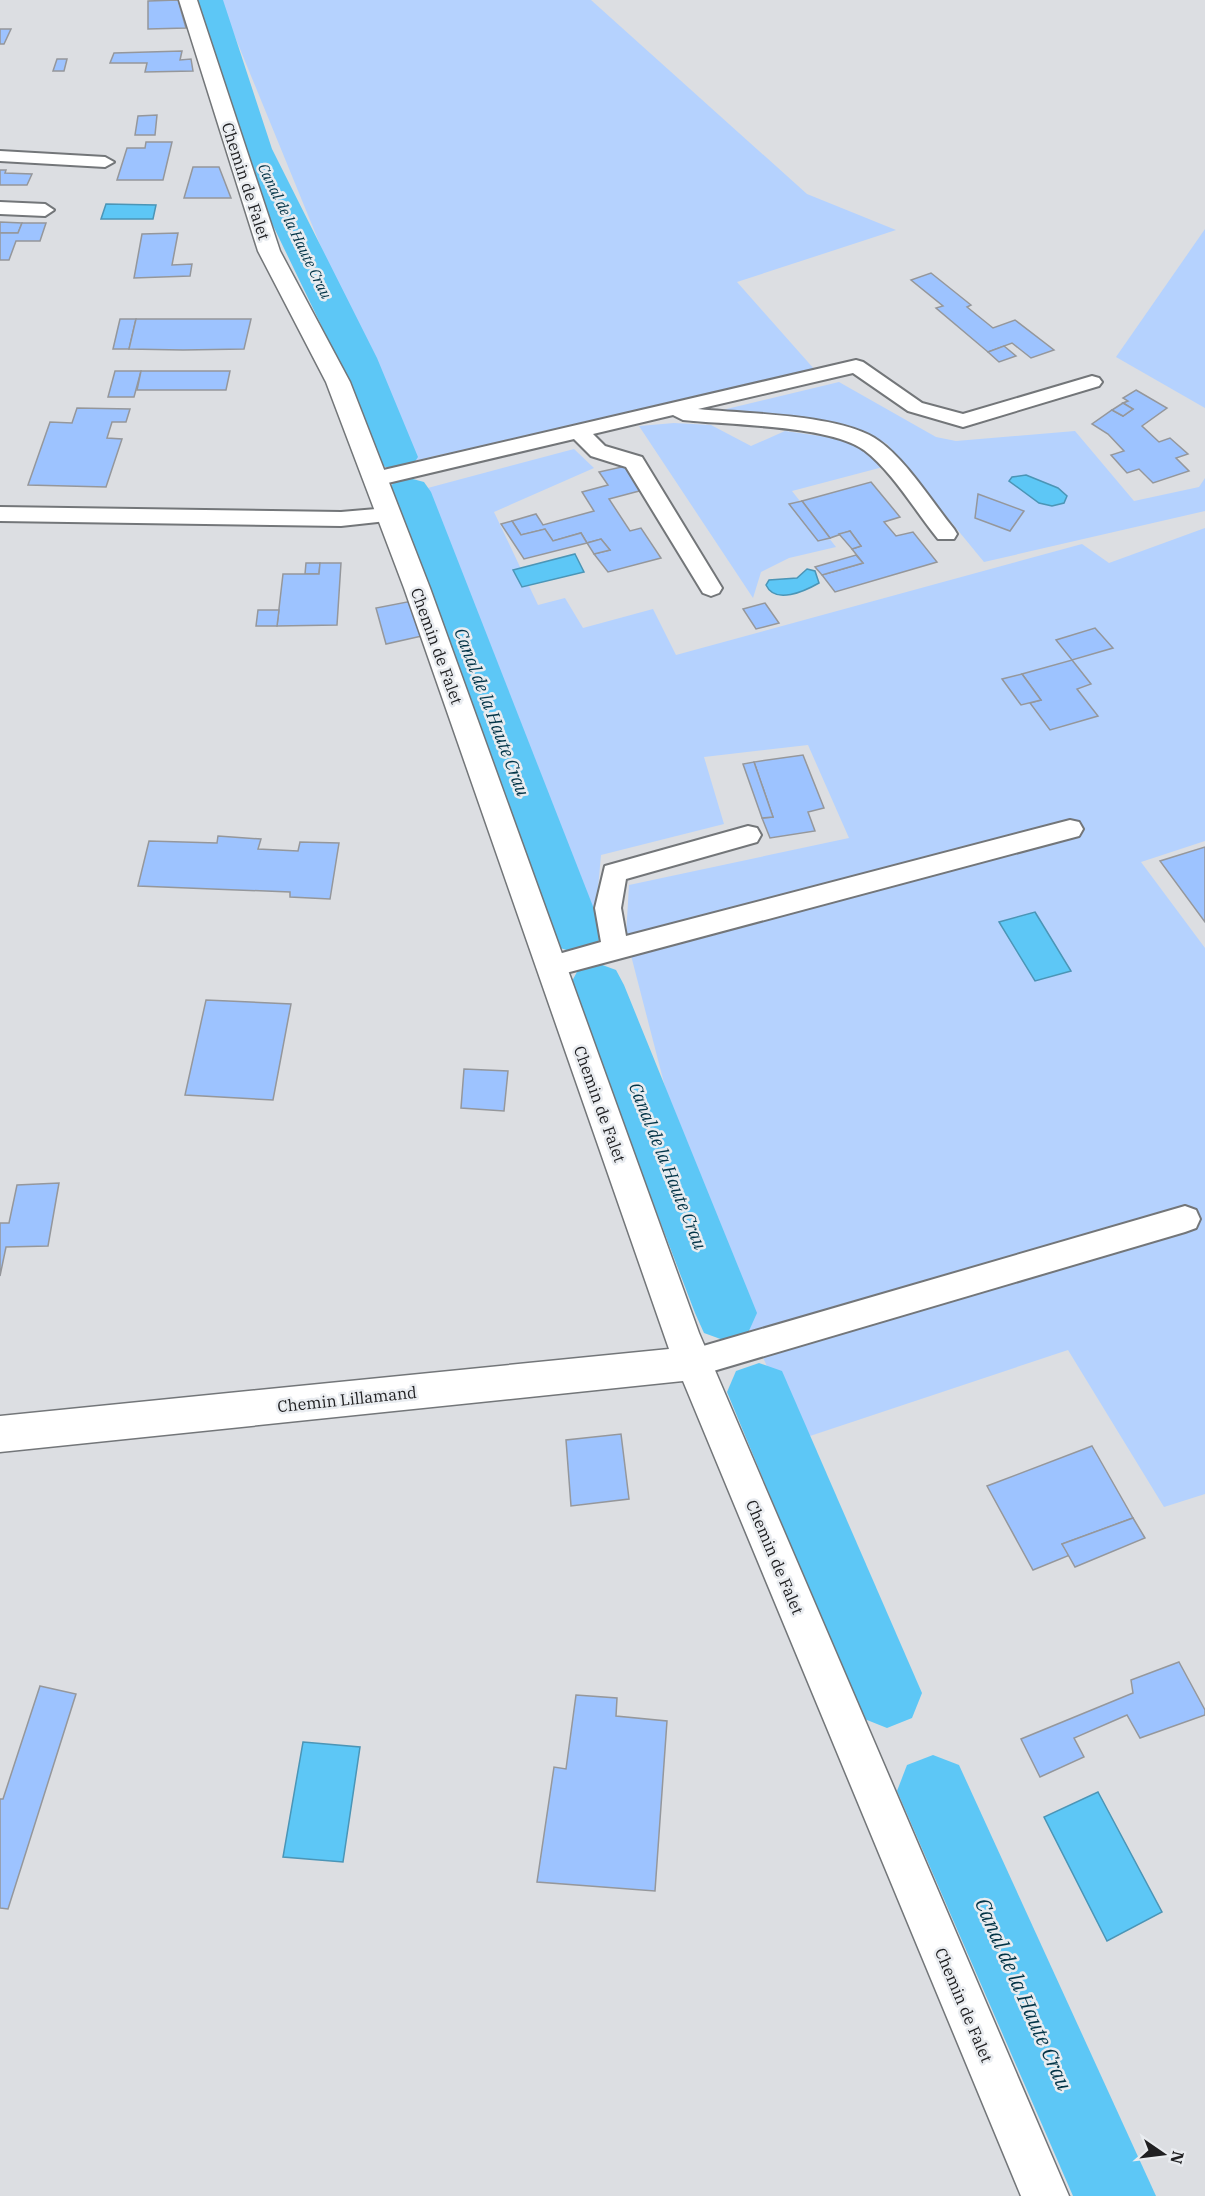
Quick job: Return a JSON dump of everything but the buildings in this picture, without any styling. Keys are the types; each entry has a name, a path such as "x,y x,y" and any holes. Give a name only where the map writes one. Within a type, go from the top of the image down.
{"street":[{"name":"Chemin de Falet","path":"189,0 269,250 338,382 375,479 693,1363 1045,2196"},
{"name":"Chemin Lillamand","path":"0,1434 693,1363"}],"lane":[{"path":"0,156 105,162"},
{"path":"0,208 45,210"},
{"path":"375,479 856,366 915,406 963,421 1092,382"},
{"path":"663,412 819,428 850,434 871,445 946,534"},
{"path":"579,432 598,451 634,462 711,588"},
{"path":"0,514 329,519 388,515"},
{"path":"551,966 1070,829"},
{"path":"615,950 608,908 614,873 748,835"},
{"path":"693,1363 1185,1219"}],"shaded area":[{"path":"220,0 591,0 807,194 896,230 737,282 815,370 409,462"},
{"path":"106,204 156,205 153,219 101,219"},
{"path":"1205,229 1205,408 1116,357"},
{"path":"839,382 936,437 956,441 1075,431 1134,501 1199,487 1205,478 1205,511 984,562 887,444 846,426 825,421 781,415 714,412"},
{"path":"674,423 711,425 751,446 785,431 855,442 883,467 792,491 836,547 789,558 761,572 753,598 639,426"},
{"path":"574,449 594,468 494,512 538,605 565,598 583,628 653,609 676,655 1082,544 1109,563 1205,528 1205,841 1141,862 1205,948 1205,1494 1164,1507 1068,1350 801,1439 745,1319 680,1145 626,936 629,885 849,838 808,745 704,757 724,824 601,855 596,911 585,933 424,489"},
{"path":"1026,475 1058,488 1067,496 1064,503 1052,506 1039,503 1009,481 1012,477"},
{"path":"575,554 584,572 522,587 513,570"},
{"path":"807,569 815,571 819,583 806,590 783,595 770,591 766,585 769,580 797,578"},
{"path":"1035,912 1071,971 1035,981 999,922"},
{"path":"303,1742 360,1747 343,1862 283,1857"},
{"path":"1098,1792 1162,1912 1107,1941 1044,1817"}],"waterway":[{"name":"Canal de la Haute Crau","path":"207,0 254,149 357,358 397,457"},
{"name":"Canal de la Haute Crau","path":"409,492 576,932"},
{"name":"Canal de la Haute Crau","path":"597,985 726,1313"},
{"name":"Canal de la Haute Crau","path":"759,1392 887,1693"},
{"name":"Canal de la Haute Crau","path":"933,1791 1115,2196"}]}
